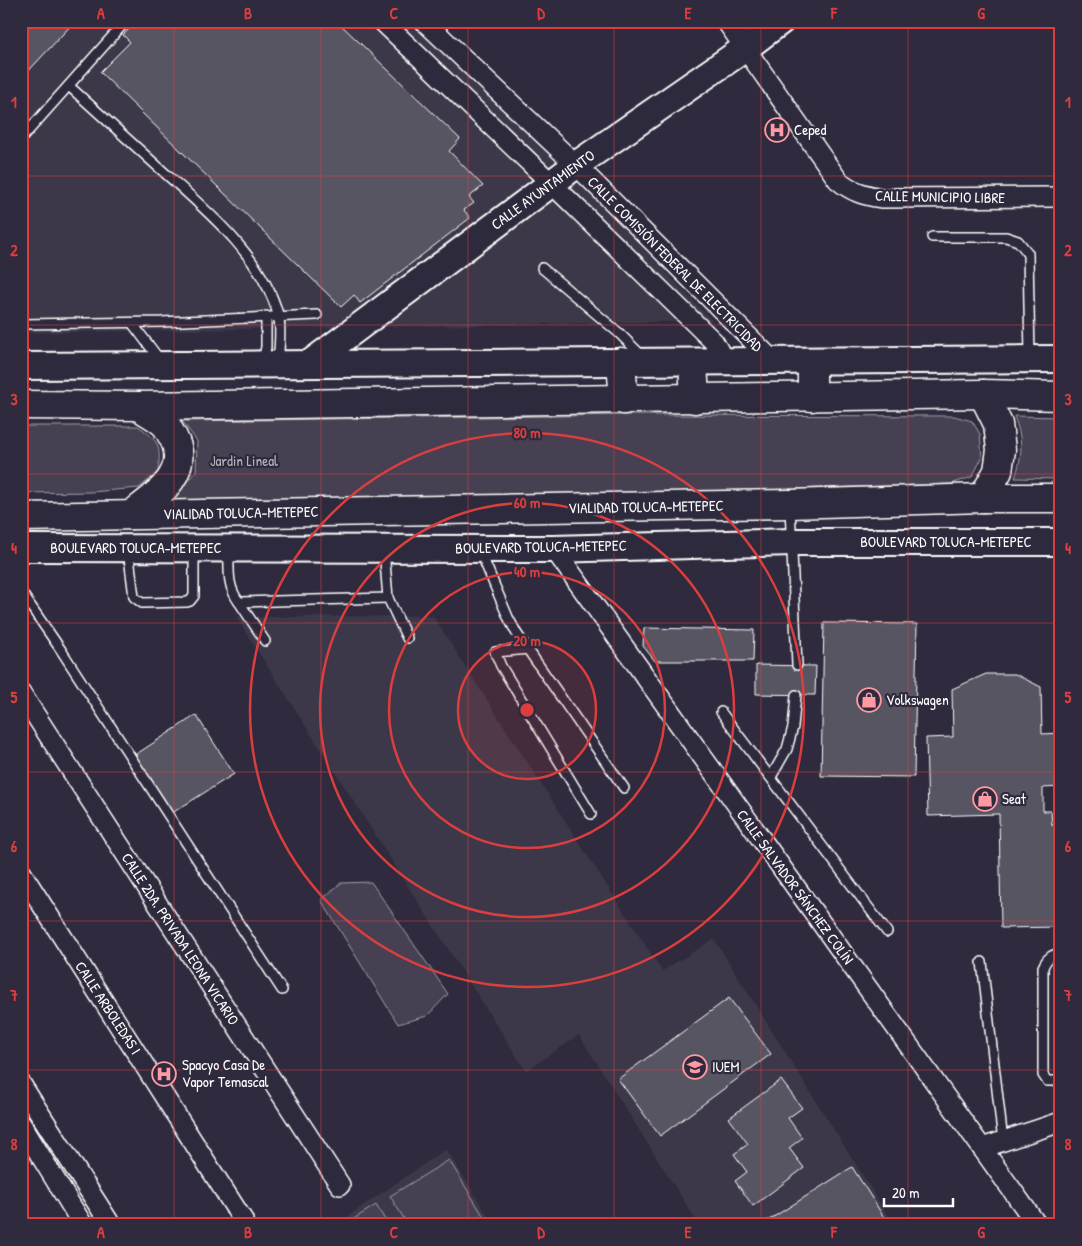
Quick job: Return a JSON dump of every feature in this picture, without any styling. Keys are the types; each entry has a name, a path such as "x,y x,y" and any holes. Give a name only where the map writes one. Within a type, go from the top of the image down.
{"highway":[{"path":"621,362 624,400"},
{"path":"812,362 812,397"},
{"path":"693,363 695,399"},
{"path":"982,498 998,471 1001,450 998,424 983,394"},
{"path":"21,405 139,406 983,394 1061,396"},
{"path":"131,515 157,495 175,474 178,459 177,445 166,424 139,406"},
{"name":"VIALIDAD TOLUCA-METEPEC","path":"34,517 1061,498"}],"main road":[{"name":"CALLE AYUNTAMIENTO","path":"309,364 576,165 744,49 781,21"},
{"path":"21,366 693,363 721,361 812,362 1061,359"},
{"path":"25,552 34,517"},
{"name":"BOULEVARD TOLUCA-METEPEC","path":"25,552 194,548 554,549 792,542 1061,542"}],"street":[{"name":"CALLE COMISIÓN FEDERAL DE ELECTRICIDAD","path":"382,21 714,342 719,350 721,361"},
{"name":"CALLE COMISIÓN FEDERAL DE ELECTRICIDAD","path":"424,21 576,165 774,362"},
{"name":"CALLE MUNICIPIO LIBRE","path":"726,21 838,180 847,188 860,194 881,198 1061,197"},
{"path":"470,104 490,83"},
{"name":"CALLE SALVADOR SÁNCHEZ COLÍN","path":"554,549 1037,1225"},
{"name":"CALLE 2DA. PRIVADA LEONA VICARIO","path":"21,693 340,1185"},
{"name":"CALLE ARBOLEDAS I","path":"21,872 243,1220"},
{"path":"21,1084 111,1225"},
{"path":"982,1148 1061,1122"},
{"path":"21,1124 83,1225"}],"lane":[{"path":"21,139 126,21"},
{"path":"69,86 193,198 233,239 261,276 279,316 270,364"},
{"path":"932,237 1006,236 1018,241 1028,253 1030,360"},
{"path":"542,268 650,362"},
{"path":"21,324 132,323 317,315"},
{"path":"266,316 266,347 270,364"},
{"path":"132,323 163,364"},
{"path":"790,504 798,666"},
{"path":"128,549 135,599 142,603 187,602 193,599 194,548"},
{"path":"230,548 229,576 232,593 265,642"},
{"path":"384,549 388,598 407,638"},
{"path":"478,549 517,634 624,788"},
{"path":"21,592 282,990"},
{"path":"239,602 388,598"},
{"path":"528,649 495,652 501,666 591,814"},
{"path":"771,777 787,749 793,727 796,695"},
{"path":"721,712 887,932"},
{"path":"1061,953 1052,955 1046,960 1043,967 1043,1074 1047,1081 1061,1081"},
{"path":"982,962 1003,1141"}],"shaded area":[{"path":"21,21 425,21 713,321 21,333"},
{"path":"433,616 662,971 714,939 894,1225 699,1225 579,1035 526,1071 236,617"},
{"path":"446,1149 494,1225 335,1225"}],"green space":[{"name":"Jardin Lineal","path":"632,415 954,416 972,421 980,434 982,458 972,477 951,484 629,494 169,503 196,471 197,441 182,421"},
{"path":"1014,416 1061,417 1061,479 1015,478 1021,447"},
{"path":"21,426 138,426 151,436 157,445 159,450 158,472 139,488 91,492 21,493"},
{"path":"371,882 448,994 427,1016 398,1024 321,900 341,883"},
{"path":"449,1160 489,1225 408,1225 390,1196"},
{"path":"376,1205 388,1225 344,1225"}],"building":[{"path":"21,21 75,21 21,79"},
{"path":"137,21 337,21 460,139 449,151 483,186 469,197 474,203 464,210 470,218 360,303 354,295 341,307 100,72 130,42 123,35"},
{"name":"Volkswagen","path":"824,623 917,624 914,777 821,776"},
{"path":"644,628 754,630 753,661 655,661 643,646"},
{"path":"756,665 816,666 815,695 756,694"},
{"name":"Seat","path":"986,674 1015,674 1041,687 1042,734 1061,733 1061,787 1043,788 1043,811 1051,811 1052,825 1061,825 1061,927 1001,928 999,814 928,816 926,738 953,737 952,689"},
{"path":"196,715 234,774 172,813 135,755"},
{"name":"IUEM","path":"729,998 771,1054 660,1136 618,1079"},
{"path":"781,1080 802,1108 788,1118 802,1138 789,1148 804,1168 753,1206 735,1181 747,1172 734,1154 748,1144 729,1118"},
{"path":"852,1167 889,1225 761,1225"}],"place":[{"name":"Ceped","path":"777,130"},
{"name":"Volkswagen","path":"869,700"},
{"name":"Seat","path":"985,799"},
{"name":"IUEM","path":"695,1067"},
{"name":"Spacyo Casa De Vapor Temascal","path":"164,1074"}]}
